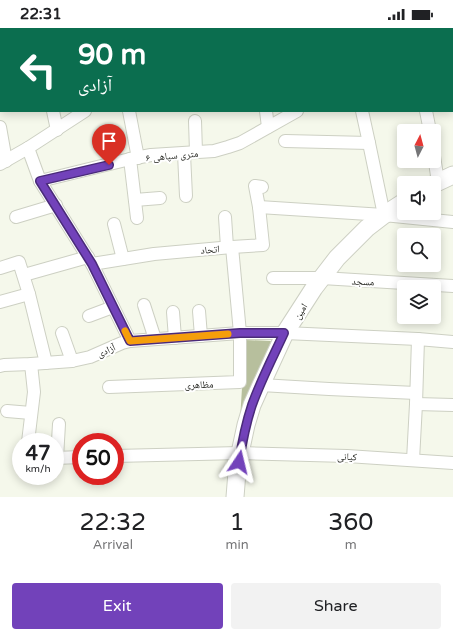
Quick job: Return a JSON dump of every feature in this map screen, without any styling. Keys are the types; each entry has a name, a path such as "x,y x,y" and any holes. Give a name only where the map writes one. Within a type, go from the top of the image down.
{"main road":[{"name":"امین","path":"235,497 237,472 246,425 260,385 284,333 314,288 337,258 367,228 397,207"}],"street":[{"path":"53,112 57,130"},
{"path":"0,127 3,162 57,130 84,112"},
{"path":"129,112 134,158 137,218"},
{"path":"266,112 268,127"},
{"name":"۶ متری سپاهی","path":"40,181 134,158 214,151 240,143 295,112"},
{"path":"362,112 384,215"},
{"path":"426,112 429,124"},
{"path":"186,196 195,121"},
{"path":"285,141 369,143"},
{"path":"28,148 40,181 90,260 130,341"},
{"path":"438,168 442,180"},
{"name":"اتحاد","path":"24,275 90,260 124,259 154,254 263,245 255,186 262,187"},
{"path":"135,200 160,198"},
{"path":"16,217 56,205"},
{"path":"259,207 384,215 453,222"},
{"path":"225,217 240,333"},
{"path":"114,224 124,259"},
{"path":"0,268 19,262 24,275 46,362"},
{"name":"مسجد","path":"273,278 322,278 453,286"},
{"path":"0,302 29,294"},
{"path":"144,305 155,339"},
{"path":"89,316 113,307"},
{"path":"199,311 201,336"},
{"path":"173,312 176,338"},
{"path":"62,333 72,361"},
{"name":"آزادی","path":"0,366 72,361 90,357 130,341 240,333 284,333 453,342"},
{"name":"مظاهری","path":"109,387 240,382 240,333"},
{"path":"413,460 418,339"},
{"path":"29,433 34,392 31,364"},
{"path":"260,385 336,389 416,398 453,405"},
{"path":"7,412 31,413"},
{"path":"58,433 59,424"},
{"name":"کیانی","path":"124,456 240,453 347,456 453,462"}],"green space":[{"path":"245,340 271,341 239,436"}],"slow traffic":[{"path":"125,331 130,341 228,334"}],"route":[{"path":"109,165 40,181 92,264 130,341 240,333 284,333 252,405 246,425 239,462"}]}
